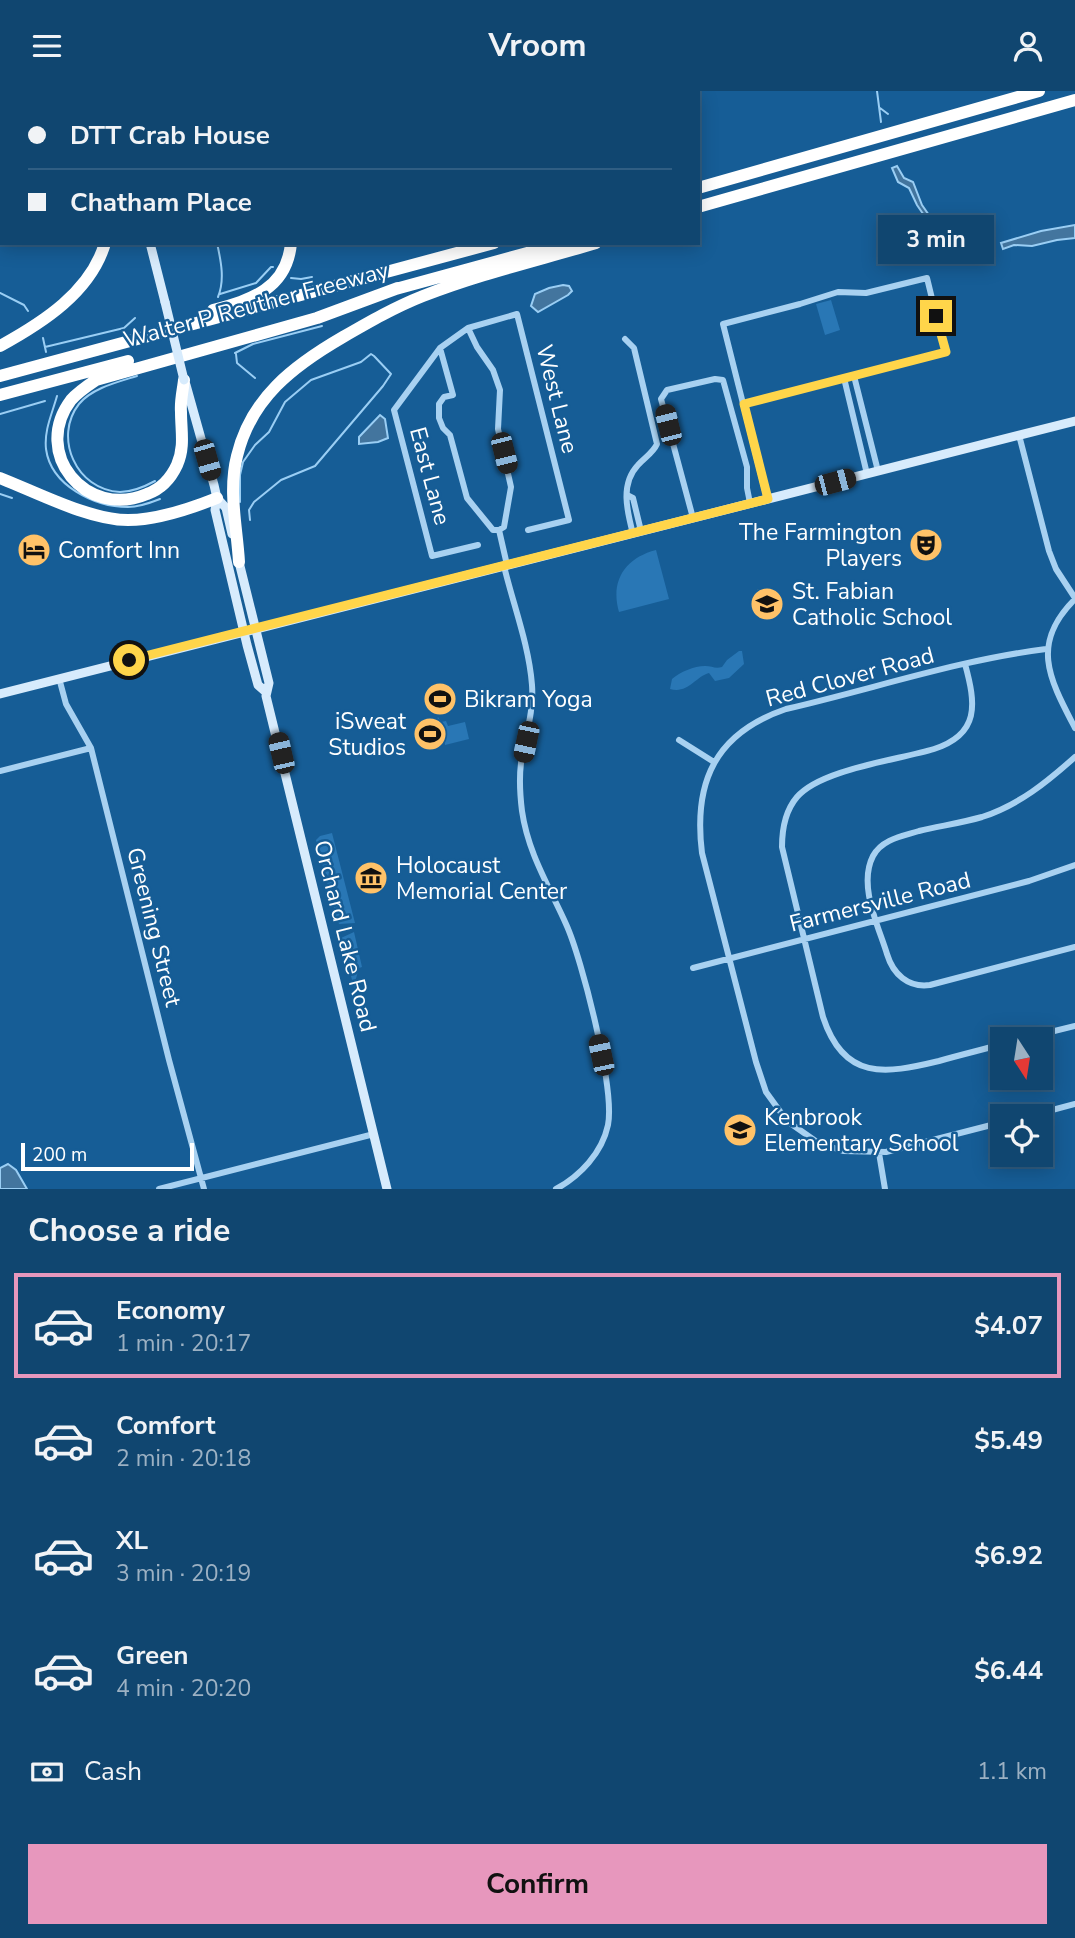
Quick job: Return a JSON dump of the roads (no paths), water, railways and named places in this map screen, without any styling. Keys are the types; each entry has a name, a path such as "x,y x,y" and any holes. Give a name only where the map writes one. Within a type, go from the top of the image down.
{"highway":[{"path":"700,187 1039,91"},
{"path":"700,209 1075,100"},
{"path":"700,180 761,171"},
{"path":"0,346 42,322 66,302 83,283 104,245"},
{"path":"0,369 250,300 266,290 278,277 287,261 291,245"},
{"name":"Walter P Reuther Freeway","path":"0,376 487,245"},
{"name":"Walter P Reuther Freeway","path":"0,395 557,245"},
{"path":"239,562 233,498 236,459 246,426 284,376 374,319 415,300 460,283 589,245"},
{"path":"184,380 181,400 181,453 167,481 153,492 135,499 116,501 96,496 77,484 62,461 58,434 60,423 71,400 96,380 317,318 398,288"},
{"path":"0,478 62,504 126,520 143,519 217,498"}],"main road":[{"name":"Orchard Lake Road","path":"151,245 217,498 215,510 243,630 258,685 266,692"},
{"path":"0,694 243,630 1075,421"},
{"name":"Orchard Lake Road","path":"217,498 226,508 269,683 266,692 387,1189"}],"street":[{"path":"744,404 946,352 927,278 866,293 838,292 723,324 768,499"},
{"name":"West Lane","path":"453,338 468,328 517,314 569,520 528,530"},
{"path":"440,348 453,395 444,397 439,404 439,418 450,435 467,498 493,530 499,530 504,527 511,487 498,429 500,390 493,370 468,328"},
{"name":"East Lane","path":"453,338 440,348 394,410 432,556 478,545"},
{"path":"625,339 634,348 657,444 633,472 625,500 637,533"},
{"path":"854,376 878,471"},
{"path":"844,378 867,474"},
{"path":"693,518 661,399 667,390 715,379 723,380 747,467 750,503"},
{"path":"1019,435 1049,551 1056,569 1075,599 1057,620 1046,649 1057,691 1075,728"},
{"path":"499,530 532,685 531,710 520,781 525,827 534,859 573,943 590,1007 608,1103 607,1127 596,1153 579,1174 555,1189"},
{"name":"Red Clover Road","path":"990,1125 879,1153 843,1151 817,1142 795,1128 780,1112 766,1092 756,1062 729,958 702,853 700,801 714,762 746,728 775,713 965,664 1046,649"},
{"path":"965,664 972,690 973,709 960,735 944,746 844,772 814,783 796,797 782,833 782,847 827,1029 844,1053 864,1067 890,1071 990,1047"},
{"name":"Greening Street","path":"59,678 66,704 91,748 204,1189"},
{"path":"679,740 714,762"},
{"path":"0,771 91,748"},
{"path":"1075,757 1028,795 1001,809 983,817 889,841 879,847 868,876 868,888 876,921 890,963 899,976 908,982 924,985 1075,947"},
{"name":"Farmersville Road","path":"693,968 1030,881 1075,865"},
{"path":"1054,1031 1075,1026"},
{"path":"1053,1110 1075,1104"},
{"path":"159,1189 374,1134"},
{"path":"879,1153 885,1189"}],"waterway":[{"path":"877,91 881,122"},
{"path":"880,108 888,114"},
{"path":"217,245 222,277 218,297"},
{"path":"220,294 256,283 273,267"},
{"path":"291,278 312,277"},
{"path":"0,293 24,305 28,311"},
{"path":"45,347 124,328 135,318"},
{"path":"235,353 253,344 322,326"},
{"path":"43,338 46,352"},
{"path":"236,354 237,363 255,378"},
{"path":"240,502 243,462 269,432 285,402 311,380 361,362 371,354 374,356 391,374 383,386 315,466 281,480 254,502 249,510 250,520"},
{"path":"137,376 114,383 84,398 71,417 69,446 73,460 81,472 91,482 105,489 129,491 155,481"},
{"path":"57,396 47,429 46,449 56,474 65,484 89,498 115,506 136,506 160,499"},
{"path":"0,414 45,401"},
{"path":"0,494 12,498"}],"place":[{"name":"The Farmington Players","path":"926,545"},
{"name":"Comfort Inn","path":"34,550"},
{"name":"St. Fabian Catholic School","path":"767,604"},
{"name":"Bikram Yoga","path":"440,699"},
{"name":"iSweat Studios","path":"430,734"},
{"name":"Holocaust Memorial Center","path":"371,878"},
{"name":"Kenbrook Elementary School","path":"740,1130"}]}
